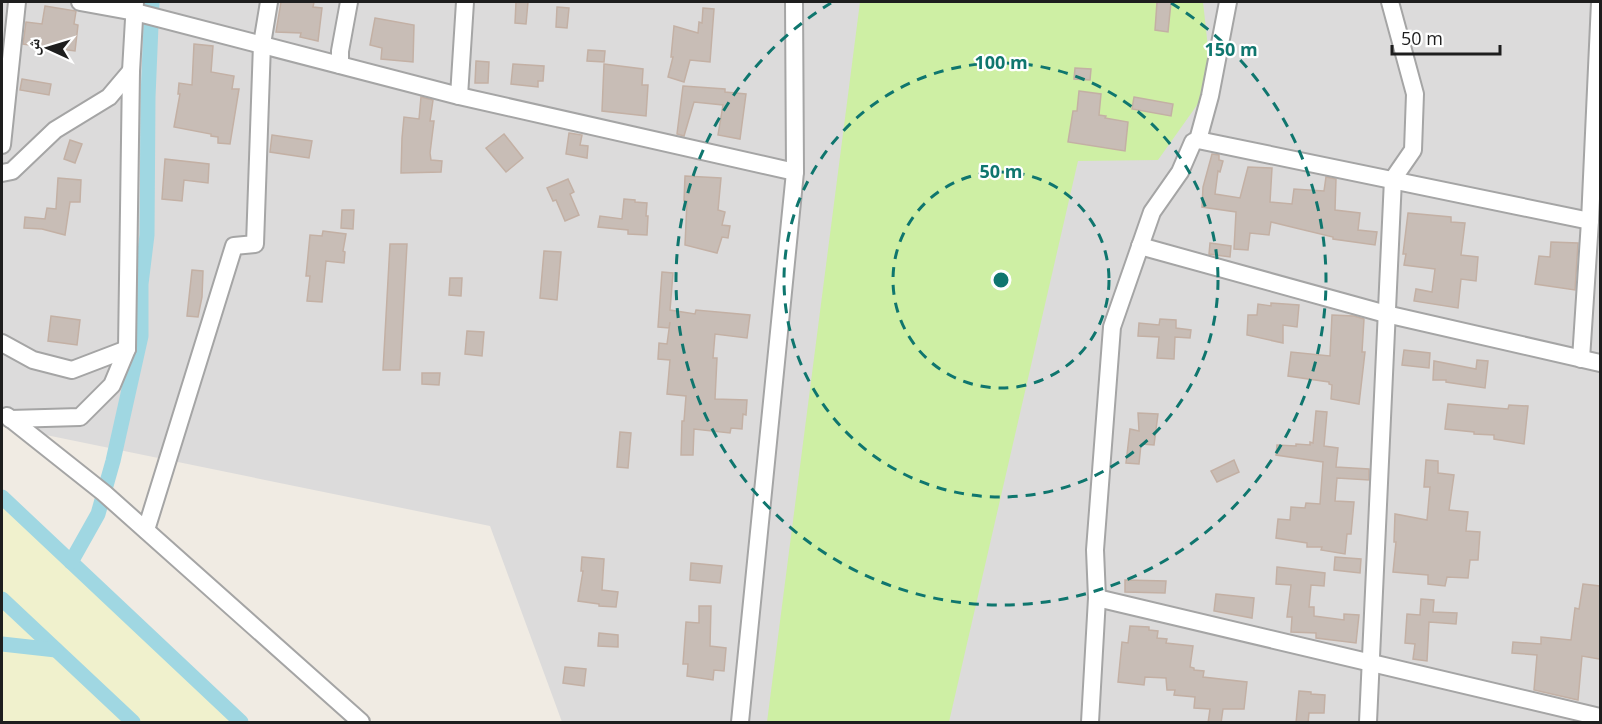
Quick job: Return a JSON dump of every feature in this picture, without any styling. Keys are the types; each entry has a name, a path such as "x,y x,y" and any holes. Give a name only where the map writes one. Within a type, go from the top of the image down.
{"street":[{"path":"2,145 17,2"},
{"path":"80,2 135,7 262,44 459,96 795,172"},
{"path":"146,530 234,246 255,244 262,44 268,2"},
{"path":"340,65 340,51 350,2"},
{"path":"344,27 360,2"},
{"path":"459,96 465,2"},
{"path":"740,723 795,172 794,2"},
{"path":"1090,723 1097,598 1095,550 1112,327 1152,212 1180,172 1190,145 1198,140 1210,96 1228,2"},
{"path":"1368,723 1393,179 1413,150 1415,94 1390,2"},
{"path":"1581,359 1600,2"},
{"path":"6,415 80,417 112,386 127,349 131,71 135,7"},
{"path":"2,173 12,171 55,130 109,98 131,71"},
{"path":"1198,140 1590,221"},
{"path":"1140,246 1386,314 1600,363"},
{"path":"2,343 33,360 72,370 127,349"},
{"path":"6,415 104,493 361,723"},
{"path":"1097,598 1600,717"}],"shaded area":[{"path":"2,2 1600,2 1600,722 562,722 490,526 2,426"}],"green space":[{"path":"860,2 1203,2 1212,84 1158,160 1078,161 949,722 767,722"},
{"path":"2,497 71,562 241,722 2,722"}],"building":[{"path":"281,2 314,2 313,7 322,8 318,41 300,37 301,33 276,32"},
{"path":"516,2 528,2 526,24 515,23"},
{"path":"1157,2 1171,2 1168,32 1155,30"},
{"path":"45,6 76,11 74,24 78,25 75,51 23,44 26,22 42,24"},
{"path":"557,7 569,8 567,28 556,27"},
{"path":"703,8 714,9 710,62 690,60 684,82 668,77 673,57 671,57 674,26 698,33 699,22 702,23"},
{"path":"375,18 414,25 413,62 381,59 382,48 370,45"},
{"path":"194,44 213,46 211,72 234,76 232,89 239,89 230,144 218,143 218,137 211,136 211,134 174,127 180,94 178,94 179,83 192,85"},
{"path":"588,50 605,51 604,62 587,61"},
{"path":"476,61 489,62 488,83 475,83"},
{"path":"513,64 544,66 543,81 538,81 538,87 511,84"},
{"path":"604,64 643,69 642,85 648,85 646,116 602,111"},
{"path":"1075,68 1091,69 1090,80 1074,79"},
{"path":"22,79 51,84 49,95 20,90"},
{"path":"683,86 725,89 725,92 746,94 740,139 718,135 723,105 694,102 684,136 677,134"},
{"path":"1079,91 1101,94 1099,115 1128,122 1125,151 1068,142 1073,111 1077,111"},
{"path":"421,97 433,100 430,121 434,121 430,153 431,160 442,161 441,172 401,173 404,117 419,119"},
{"path":"1134,97 1173,104 1171,116 1132,109"},
{"path":"569,133 582,135 580,145 588,146 587,158 566,154"},
{"path":"504,134 523,158 506,172 486,148"},
{"path":"272,135 312,141 309,158 270,152"},
{"path":"70,140 82,144 75,163 64,159"},
{"path":"1212,154 1219,155 1219,160 1223,161 1220,172 1218,171 1215,194 1240,198 1248,167 1272,168 1270,202 1292,204 1294,189 1324,191 1326,177 1336,179 1335,210 1360,213 1358,230 1377,232 1375,245 1333,239 1333,237 1271,222 1269,235 1250,233 1248,250 1234,249 1236,212 1202,207 1203,187"},
{"path":"165,159 209,164 208,183 184,180 182,201 162,199"},
{"path":"685,176 721,178 718,210 725,212 722,225 730,226 728,238 722,237 717,253 685,245 687,201 684,201"},
{"path":"58,178 81,180 80,202 70,202 65,235 42,229 24,228 25,217 45,219 47,208 56,209"},
{"path":"568,179 574,192 570,194 579,215 565,221 556,200 553,201 547,188"},
{"path":"624,199 647,203 647,235 628,234 628,230 598,227 600,216 622,219"},
{"path":"342,210 354,210 353,229 341,228"},
{"path":"1408,213 1451,217 1451,222 1465,223 1461,255 1478,257 1476,281 1461,279 1458,308 1414,301 1416,289 1432,292 1435,269 1404,265 1406,254 1403,254"},
{"path":"323,231 346,234 343,251 345,252 344,263 326,261 322,302 307,301 310,276 306,276 310,235 322,236"},
{"path":"1551,242 1578,243 1575,290 1535,284 1539,256 1550,257"},
{"path":"1210,243 1231,246 1230,257 1209,254"},
{"path":"390,244 407,244 400,370 383,370"},
{"path":"544,251 561,252 557,300 540,298"},
{"path":"192,270 203,271 202,297 198,317 187,316"},
{"path":"662,272 673,273 670,310 695,314 696,310 750,315 747,338 715,334 713,358 717,358 715,399 747,400 742,429 731,428 730,433 694,429 693,455 681,455 682,421 684,421 686,396 667,394 670,360 658,359 659,343 667,344 670,322 669,328 658,327"},
{"path":"450,278 462,278 461,296 449,295"},
{"path":"1271,303 1299,305 1297,327 1283,325 1283,343 1247,335 1248,315 1257,315 1258,304 1271,306"},
{"path":"1332,315 1364,319 1362,352 1365,352 1359,404 1331,399 1332,385 1329,382 1288,376 1291,352 1330,356"},
{"path":"51,316 80,320 77,345 48,341"},
{"path":"1160,319 1176,320 1176,328 1191,330 1190,338 1175,337 1174,359 1157,358 1159,337 1138,336 1139,323 1159,325"},
{"path":"467,331 484,332 482,356 465,354"},
{"path":"1404,350 1430,353 1429,368 1402,365"},
{"path":"1477,360 1488,361 1485,388 1446,382 1446,380 1433,380 1434,361 1476,369"},
{"path":"422,373 440,373 439,385 422,384"},
{"path":"1448,404 1508,409 1509,405 1528,406 1524,444 1494,439 1494,435 1445,429"},
{"path":"1316,411 1327,412 1324,446 1338,448 1336,467 1369,469 1369,480 1337,478 1335,501 1354,502 1351,534 1347,534 1345,554 1321,550 1322,547 1307,547 1307,543 1276,538 1278,519 1290,520 1291,507 1305,508 1306,503 1320,504 1323,462 1276,455 1277,445 1296,446 1296,444 1310,445 1310,442 1313,443"},
{"path":"1138,413 1158,414 1154,445 1141,444 1139,464 1126,463 1130,429 1139,431"},
{"path":"620,432 631,433 628,468 617,467"},
{"path":"1234,460 1239,472 1217,482 1211,471"},
{"path":"1426,460 1438,461 1438,473 1454,475 1449,510 1468,512 1466,531 1480,532 1478,560 1470,560 1468,578 1447,577 1445,586 1428,584 1428,575 1393,572 1396,542 1394,542 1395,514 1427,520 1430,487 1424,487"},
{"path":"582,557 604,559 602,590 618,592 616,607 578,601 583,571 581,571"},
{"path":"1335,557 1361,559 1360,573 1334,570"},
{"path":"691,563 722,566 720,583 690,580"},
{"path":"1277,567 1325,573 1324,586 1311,585 1309,607 1314,607 1314,616 1344,620 1344,614 1359,615 1356,643 1316,638 1316,633 1291,632 1292,617 1287,617 1291,585 1276,584"},
{"path":"1125,580 1166,581 1165,593 1125,592"},
{"path":"1583,584 1600,586 1600,659 1582,656 1578,700 1534,690 1537,655 1512,653 1513,642 1541,644 1541,637 1571,640 1575,608 1579,609"},
{"path":"1216,594 1254,598 1252,618 1214,611"},
{"path":"1421,599 1434,600 1433,612 1457,613 1456,624 1429,622 1427,661 1413,659 1415,644 1405,643 1407,614 1420,615"},
{"path":"699,606 711,606 710,646 726,648 724,671 714,670 713,680 687,676 688,664 683,664 686,622 699,623"},
{"path":"1130,626 1149,627 1149,630 1158,631 1157,638 1167,639 1166,643 1193,646 1190,667 1204,671 1203,677 1247,682 1244,709 1223,709 1221,723 1208,723 1210,709 1194,708 1195,697 1174,695 1175,690 1167,690 1166,678 1145,677 1144,685 1118,682 1122,642 1128,643"},
{"path":"599,633 618,635 618,647 598,646"},
{"path":"565,667 586,669 584,686 563,683"},
{"path":"1299,691 1325,695 1324,713 1309,713 1308,723 1296,723"}],"waterway":[{"path":"71,562 98,514 113,461 141,336 141,284 147,235 148,97 152,2"},
{"path":"2,497 241,722"},
{"path":"2,599 133,722"},
{"path":"2,644 56,650"}]}
